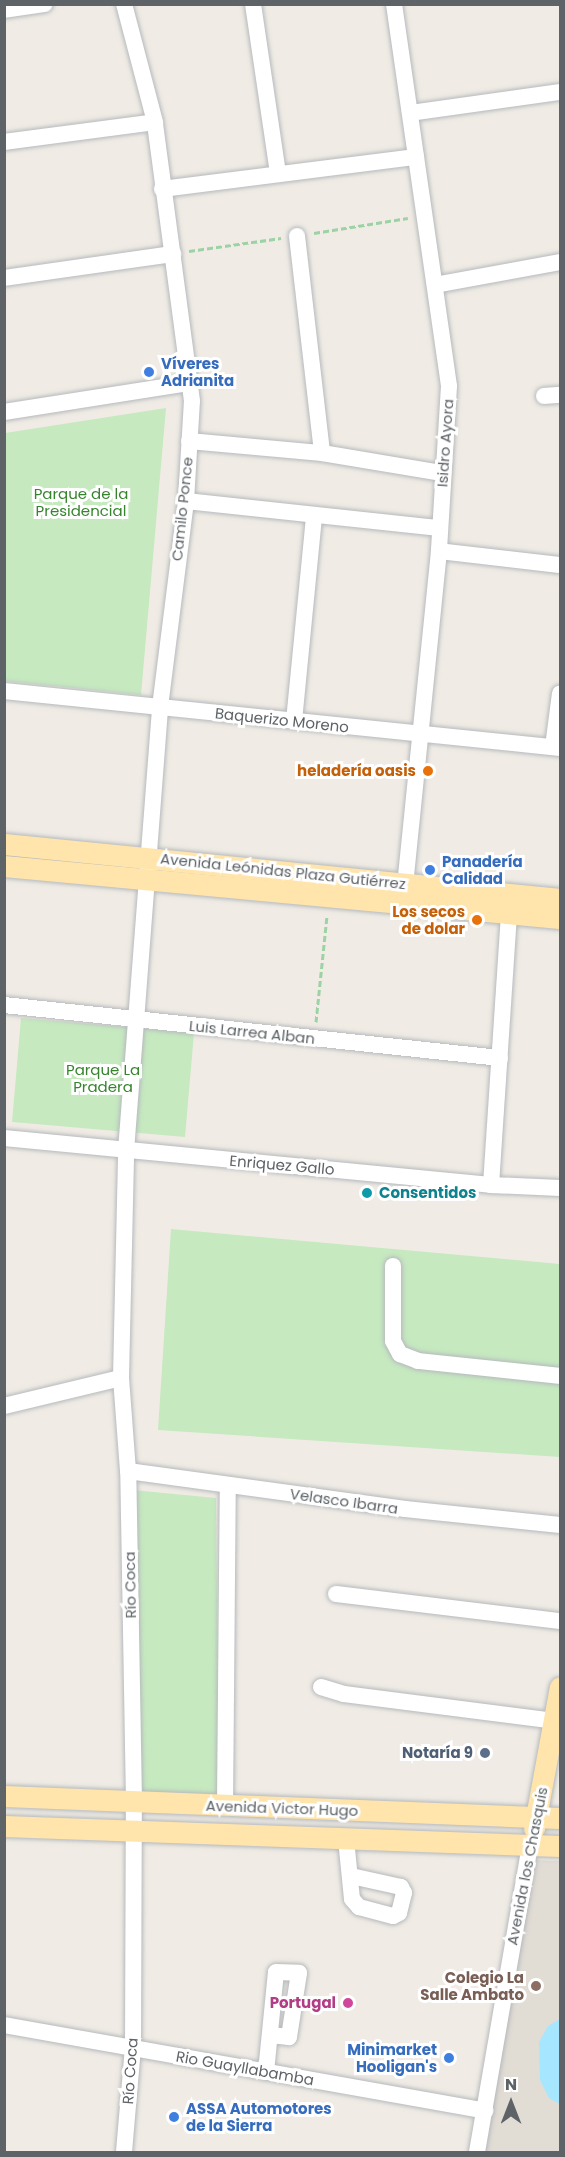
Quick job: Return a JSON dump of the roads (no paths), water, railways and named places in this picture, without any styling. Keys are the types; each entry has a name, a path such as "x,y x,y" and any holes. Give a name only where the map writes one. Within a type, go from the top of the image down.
{"main road":[{"name":"Avenida Leónidas Plaza Gutiérrez","path":"4,844 328,898 510,903 561,899"},
{"name":"Avenida Leónidas Plaza Gutiérrez","path":"4,866 147,867 405,883 510,903 561,918"},
{"name":"Avenida los Chasquis","path":"530,1845 561,1687"},
{"name":"Avenida Victor Hugo","path":"4,1796 561,1818"},
{"name":"Avenida Victor Hugo","path":"4,1826 561,1846"}],"street":[{"path":"4,10 45,4"},
{"name":"Camilo Ponce","path":"124,4 155,122 162,189 190,383 186,501 160,707 138,1018"},
{"path":"253,4 278,172"},
{"name":"Isidro Ayora","path":"394,4 449,386 439,551 405,883"},
{"path":"410,113 561,92"},
{"path":"4,141 155,122"},
{"path":"162,189 278,172 416,158"},
{"path":"297,236 322,453"},
{"path":"4,278 173,254"},
{"path":"435,285 561,262"},
{"path":"4,412 190,383"},
{"path":"189,441 322,453 442,473"},
{"path":"186,501 440,528"},
{"path":"294,721 314,516"},
{"path":"439,551 561,565"},
{"name":"Baquerizo Moreno","path":"4,691 557,747"},
{"path":"557,747 561,693"},
{"path":"492,1185 510,903"},
{"name":"Luis Larrea Alban","path":"4,1005 500,1058"},
{"name":"Río Coca","path":"124,2152 133,2048 132,1832 134,1802 128,1471 122,1378 126,1151 138,1018"},
{"name":"Enriquez Gallo","path":"4,1138 492,1185 561,1188"},
{"path":"393,1266 393,1341 400,1354 418,1361 561,1376"},
{"path":"6,1402 122,1378"},
{"name":"Velasco Ibarra","path":"128,1471 561,1525"},
{"path":"225,1806 228,1485"},
{"path":"336,1594 561,1621"},
{"path":"321,1687 344,1694 554,1721"},
{"path":"346,1839 351,1875"},
{"name":"Avenida los Chasquis","path":"477,2152 530,1845"},
{"name":"Rio Guayllabamba","path":"4,2025 485,2111"},
{"path":"266,2072 270,2035"}],"water":[{"path":"560,2019 560,2104 549,2098 540,2080 539,2042 548,2026"}],"place":[{"name":"Víveres Adrianita","path":"149,372"},
{"name":"heladería oasis","path":"428,771"},
{"name":"Panadería Calidad","path":"430,870"},
{"name":"Los secos de dolar","path":"477,920"},
{"name":"Consentidos","path":"367,1193"},
{"name":"Notaría 9","path":"485,1753"},
{"name":"Colegio La Salle Ambato","path":"536,1986"},
{"name":"Portugal","path":"348,2003"},
{"name":"Minimarket Hooligan's","path":"449,2058"},
{"name":"ASSA Automotores de la Sierra","path":"174,2117"}],"park label":[{"name":"Parque de la Presidencial","path":"81,502"},
{"name":"Parque La Pradera","path":"103,1078"}]}
